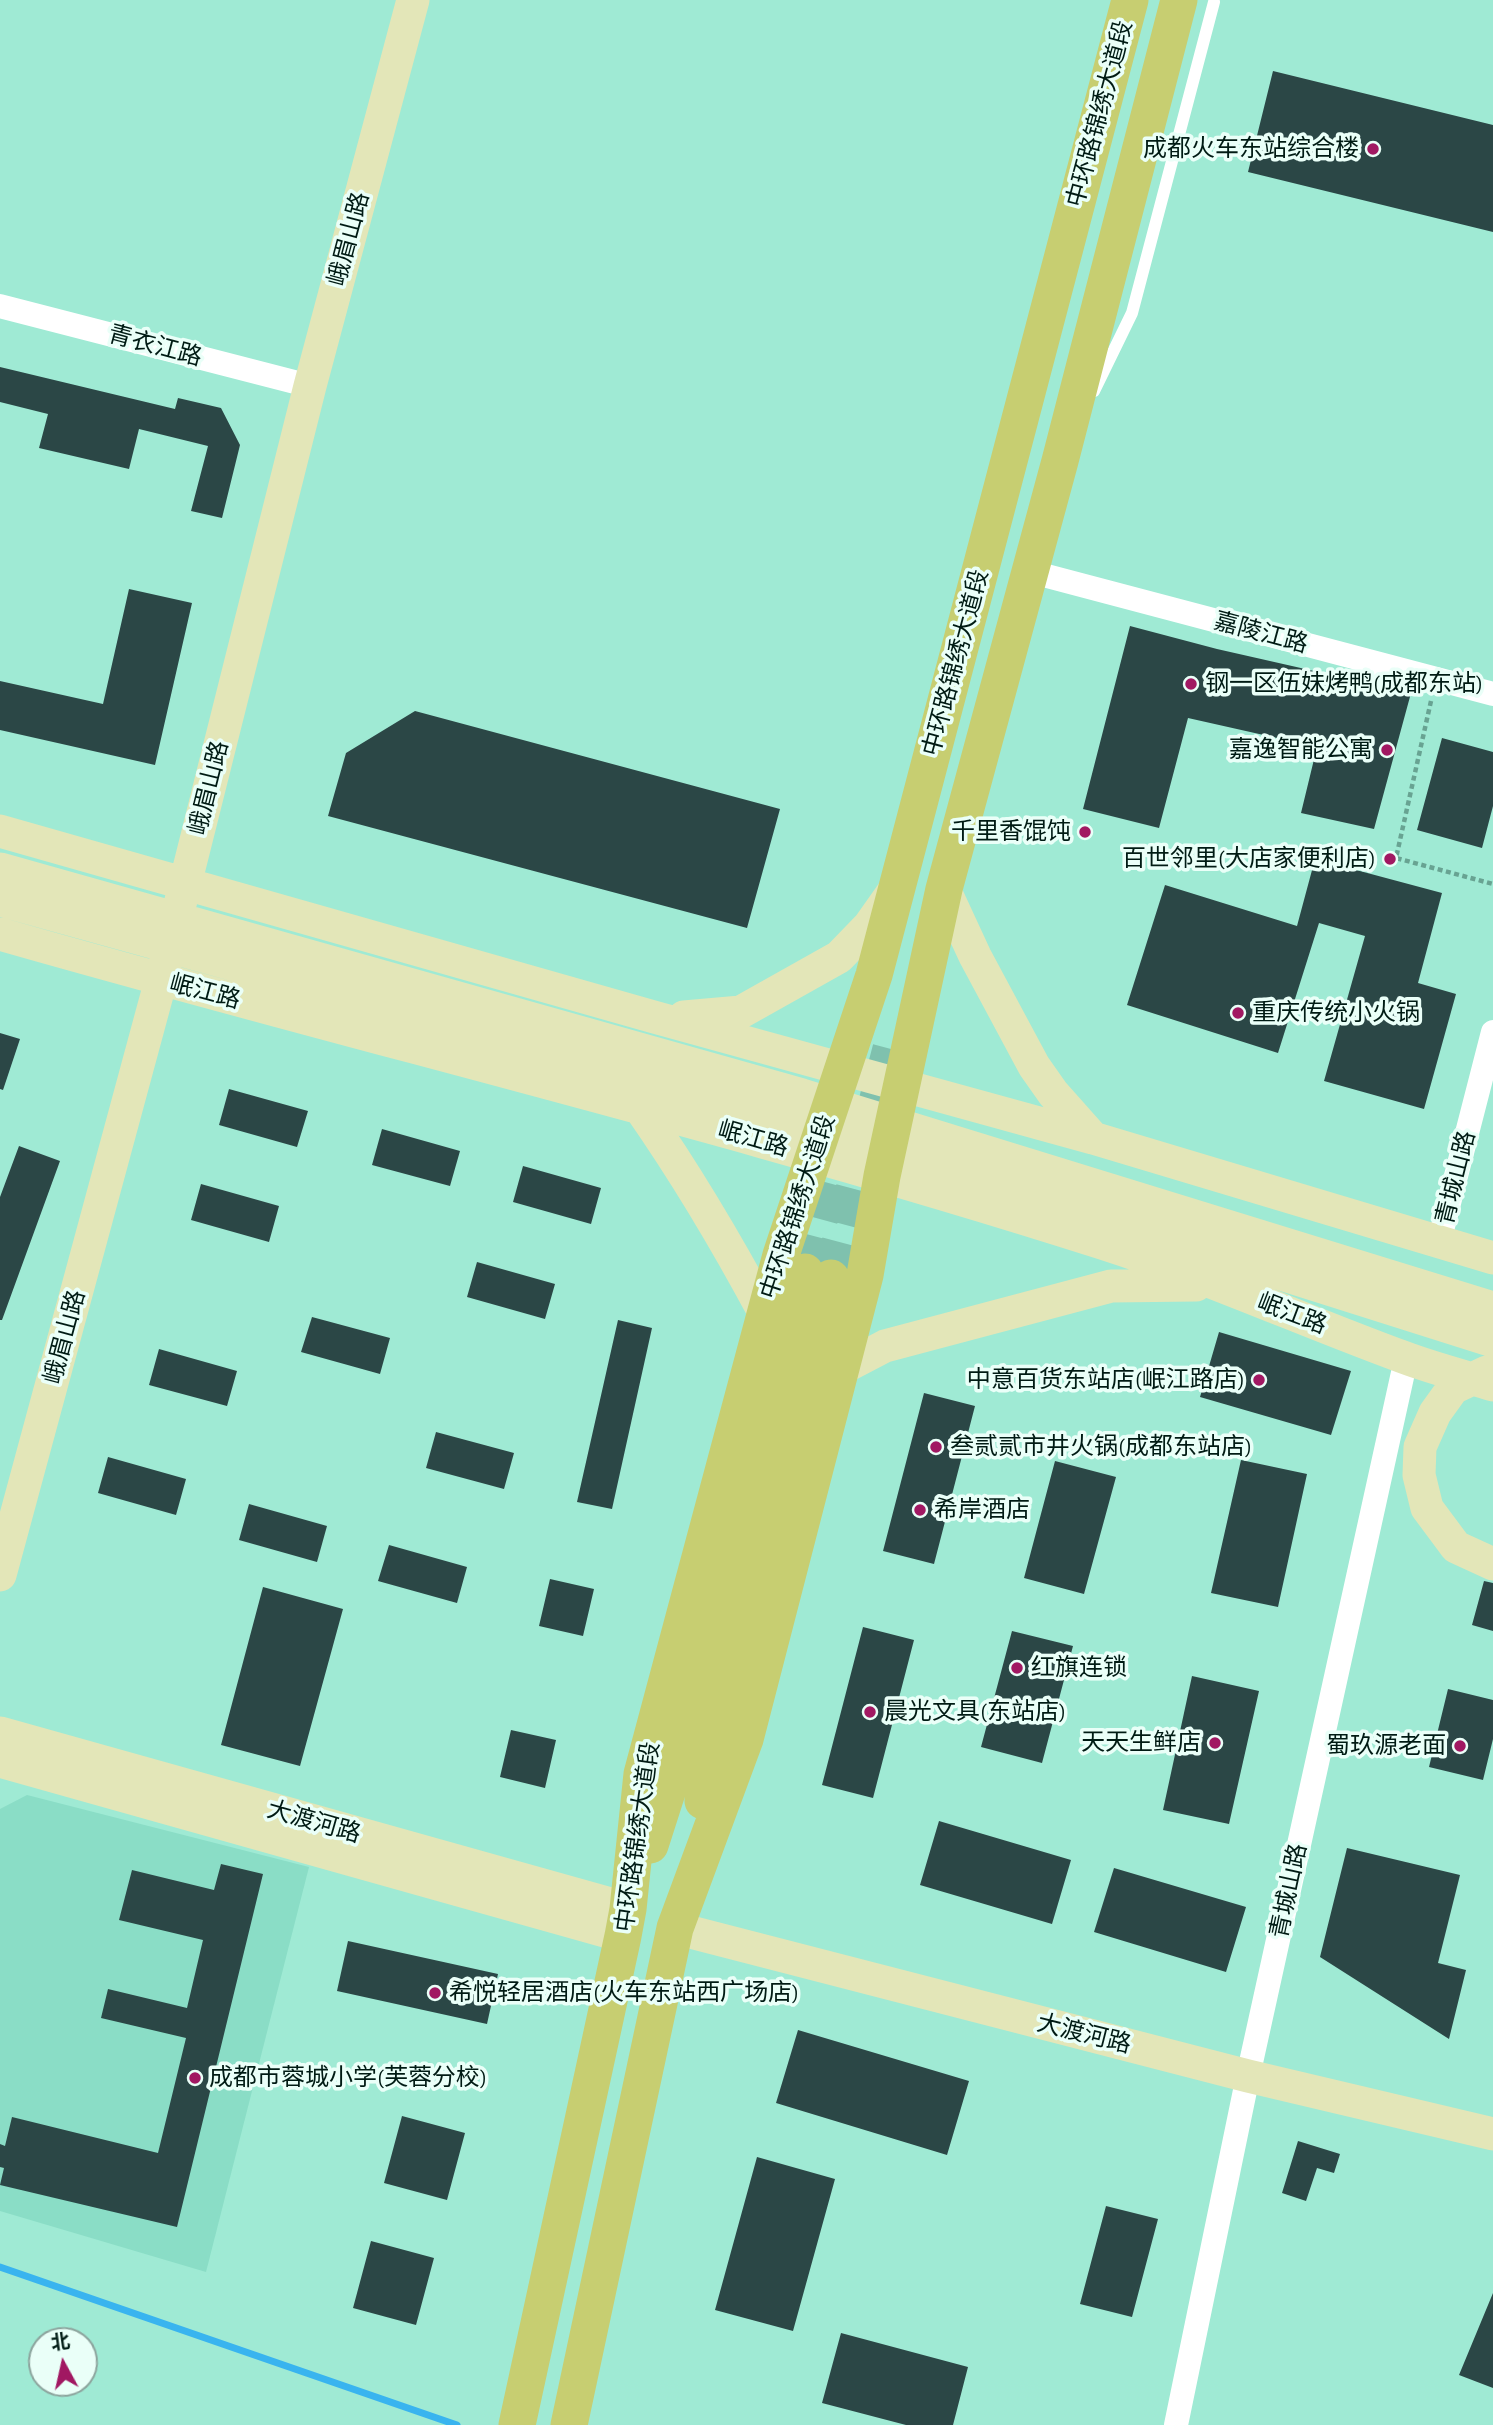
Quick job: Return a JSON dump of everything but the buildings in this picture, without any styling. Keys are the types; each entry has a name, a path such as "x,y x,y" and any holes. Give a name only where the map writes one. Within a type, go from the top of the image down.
{"main road":[{"name":"峨眉山路","path":"0,1575 161,980 310,386 413,0"},
{"name":"中环路锦绣大道段","path":"517,2425 626,1923 642,1774 781,1255 874,975 1130,0"},
{"name":"中环路锦绣大道段","path":"569,2425 675,1928 745,1739 865,1275 882,1177 944,889 1028,571 1060,461 1179,0"},
{"path":"0,831 654,1017 1093,1138 1493,1258"},
{"path":"0,869 802,1095 1493,1308"},
{"path":"654,1017 697,1017 741,1012 839,957 869,926 898,884"},
{"path":"944,889 975,956 1034,1066 1053,1093 1093,1138"},
{"name":"岷江路","path":"0,900 575,1059 914,1158 1493,1341"},
{"name":"岷江路","path":"0,934 161,980 640,1108 1105,1244 1406,1359 1493,1385"},
{"path":"640,1108 677,1162 737,1261 765,1314"},
{"path":"626,1923 675,1767 818,1275 675,1928"},
{"path":"841,1368 885,1346 1111,1286 1218,1285"},
{"path":"1493,1371 1453,1388 1435,1413 1420,1447 1419,1475 1427,1508 1456,1547 1493,1564"},
{"name":"大渡河路","path":"0,1733 626,1923"},
{"name":"大渡河路","path":"0,1761 626,1923"},
{"name":"大渡河路","path":"675,1928 1248,2076 1493,2134"}],"street":[{"name":"青衣江路","path":"0,306 310,386"},
{"name":"嘉陵江路","path":"1028,571 1493,695"},
{"name":"青城山路","path":"1439,1242 1493,1032"},
{"name":"青城山路","path":"1176,2425 1248,2076 1406,1359"}],"lane":[{"path":"1060,461 1132,313 1214,2"}],"path":[{"path":"1435,679 1396,859 1493,884"}],"shaded area":[{"path":"27,1795 309,1867 206,2272 0,2211 0,1809"}],"waterway":[{"path":"0,2267 457,2425"}],"tunnel":[{"path":"831,1278 891,1049"},
{"path":"805,1272 843,1131"}],"place":[{"name":"成都火车东站综合楼","path":"1373,149"},
{"name":"钢一区伍妹烤鸭(成都东站)","path":"1191,684"},
{"name":"嘉逸智能公寓","path":"1387,750"},
{"name":"千里香馄饨","path":"1085,832"},
{"name":"百世邻里(大店家便利店)","path":"1390,859"},
{"name":"重庆传统小火锅","path":"1238,1013"},
{"name":"中意百货东站店(岷江路店)","path":"1259,1380"},
{"name":"叁贰贰市井火锅(成都东站店)","path":"936,1447"},
{"name":"希岸酒店","path":"920,1510"},
{"name":"红旗连锁","path":"1017,1668"},
{"name":"晨光文具(东站店)","path":"870,1712"},
{"name":"天天生鲜店","path":"1215,1743"},
{"name":"蜀玖源老面","path":"1460,1746"},
{"name":"希悦轻居酒店(火车东站西广场店)","path":"435,1993"},
{"name":"成都市蓉城小学(芙蓉分校)","path":"195,2078"}]}
